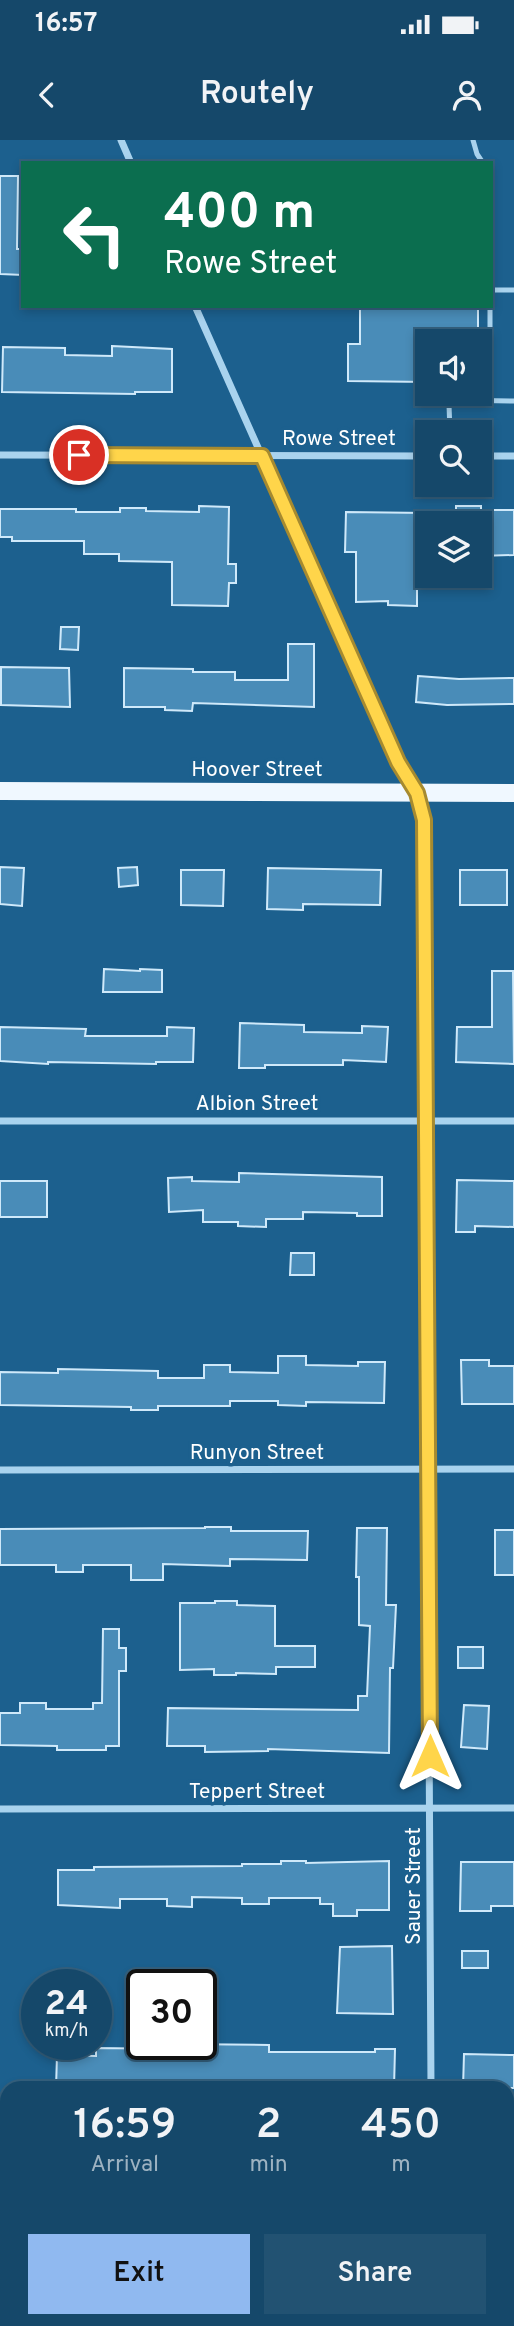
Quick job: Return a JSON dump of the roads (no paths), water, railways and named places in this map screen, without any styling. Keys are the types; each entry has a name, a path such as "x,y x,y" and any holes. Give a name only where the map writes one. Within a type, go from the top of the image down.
{"main road":[{"name":"Hoover Street","path":"0,791 514,793"}],"street":[{"path":"121,140 130,161"},
{"name":"Sauer Street","path":"196,308 398,762 417,793 424,820 431,2081"},
{"name":"Rowe Street","path":"0,455 415,456"},
{"path":"492,456 514,456"},
{"name":"Albion Street","path":"0,1121 514,1121"},
{"name":"Runyon Street","path":"0,1470 514,1469"},
{"name":"Teppert Street","path":"0,1809 514,1808"}],"lane":[{"path":"473,140 482,161"},
{"path":"493,290 514,290"},
{"path":"489,308 489,329"},
{"path":"492,401 514,401"}]}
